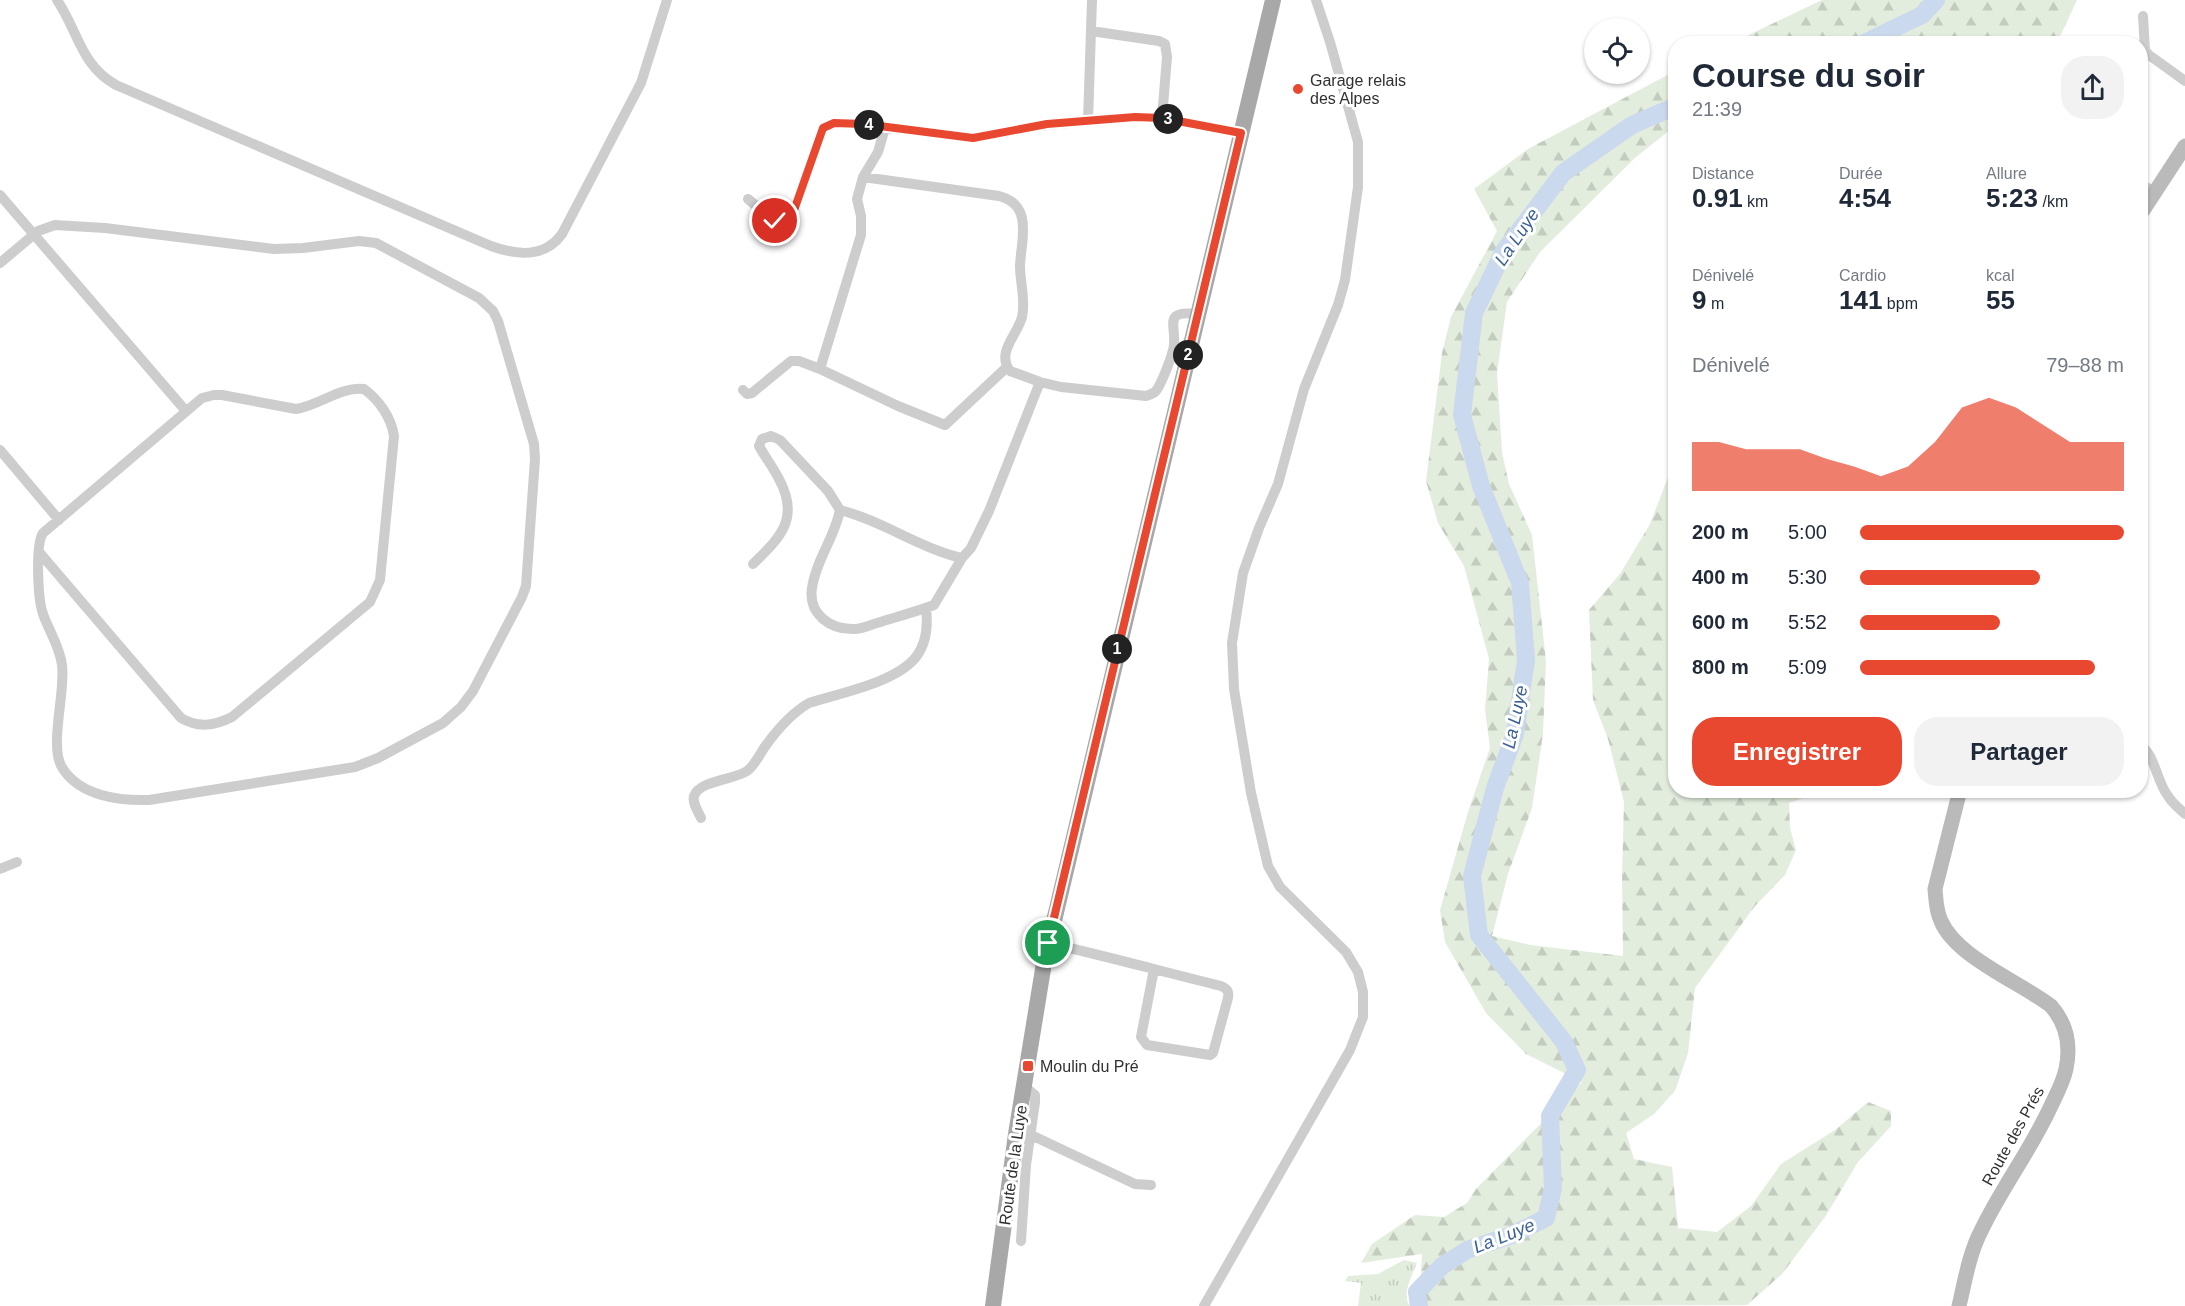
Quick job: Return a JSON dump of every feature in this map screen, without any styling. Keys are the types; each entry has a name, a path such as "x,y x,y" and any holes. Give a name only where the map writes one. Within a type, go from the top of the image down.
{"main road":[{"name":"Route de la Luye","path":"993,1306 1024,1086 1074,838 1273,0"}],"street":[{"path":"57,0 91,65 106,80 116,86 491,246 520,254 542,250 554,244 562,234 641,83 667,0"},
{"path":"1088,121 1092,0"},
{"path":"1204,1306 1350,1050 1363,1017 1363,992 1358,972 1346,952 1280,887 1268,866 1251,793 1234,688 1232,643 1243,573 1278,484 1304,389 1338,305 1345,280 1358,187 1358,142 1316,0"},
{"path":"2142,16 2144,36"},
{"path":"1091,32 1159,41 1165,44 1167,57 1162,118"},
{"path":"2148,54 2185,81"},
{"path":"748,199 775,221 784,223 792,216 823,128 834,123 973,138 1047,124 1135,117 1162,118 1241,133"},
{"path":"820,369 861,235 861,216 857,199 863,177 878,152 885,128"},
{"path":"2148,203 2185,146"},
{"path":"863,177 1008,198 1021,213 1023,222 1020,267 1024,306 1017,332 1007,346 1004,356 1010,371 1040,382 1138,397 1154,393 1173,351 1172,323 1183,313 1197,314"},
{"path":"2148,188 2155,192"},
{"path":"0,195 185,410"},
{"path":"0,262 46,227 65,225 274,249 359,241 376,243 479,298 493,311 498,321 535,453 526,586 473,691 461,707 443,723 378,758 355,767 149,800 119,798 84,789 64,771 57,756 63,668 58,648 42,608 39,552 41,536 185,410 202,398 214,395 296,409 358,388 364,389 376,399 391,424 394,436 380,580 370,602 232,717 217,723 196,725 181,718 39,552"},
{"path":"743,390 747,394 752,393 791,361 799,361 898,406 945,424 1007,367"},
{"path":"753,564 772,546 786,525 789,505 784,489 759,446 762,439 771,436 780,440 828,491 840,510 838,522 816,572 812,589 815,612 824,621 839,628 856,629 934,605 962,558 971,548 989,511 1040,382"},
{"path":"0,450 59,520"},
{"path":"840,510 858,514 945,554 962,558"},
{"path":"701,818 694,804 694,796 701,787 745,772 752,767 778,728 801,708 809,703 870,684 902,670 916,657 924,642 928,623 926,608"},
{"path":"2148,750 2167,796 2185,814"},
{"name":"Route des Prés","path":"1958,798 1935,889 1936,905 1941,922 1960,947 2051,1005 2061,1017 2068,1041 2066,1070 2061,1085 2040,1129 1980,1232 1973,1250 1959,1306"},
{"path":"0,869 17,862"},
{"path":"1053,944 1154,969 1226,989 1229,992 1228,998 1213,1053 1210,1055 1147,1045 1143,1042 1141,1037 1154,969"},
{"path":"1021,1241 1029,1134 1035,1095 1024,1086"},
{"path":"1029,1134 1135,1184 1151,1185"}],"green space":[{"path":"1822,0 2077,0 2060,36 1747,36"},
{"path":"1668,75 1668,132 1636,157 1540,252 1507,302 1497,373 1502,452 1509,484 1532,535 1546,661 1543,734 1532,808 1508,874 1492,936 1530,945 1623,956 1624,802 1608,739 1593,700 1589,610 1620,574 1650,524 1668,477 1668,798 1803,798 1789,803 1790,828 1796,850 1785,875 1755,906 1695,988 1688,1053 1675,1091 1654,1114 1626,1133 1634,1159 1672,1167 1678,1228 1717,1232 1751,1206 1781,1164 1835,1130 1868,1102 1891,1111 1891,1126 1858,1162 1825,1217 1782,1274 1747,1305 1419,1306 1422,1254 1361,1263 1372,1244 1415,1215 1444,1217 1467,1203 1476,1189 1582,1082 1526,1054 1486,1013 1445,942 1440,910 1468,812 1490,748 1485,709 1489,659 1464,566 1438,523 1426,481 1442,353 1451,317 1497,231 1474,189 1528,149"},
{"path":"1404,1260 1417,1263 1407,1291 1410,1306 1358,1306 1361,1283 1345,1281 1348,1276 1378,1274"}],"waterway":[{"name":"La Luye","path":"1879,36 1922,15 1936,0"},
{"name":"La Luye","path":"1419,1306 1417,1292 1442,1266 1467,1250 1512,1235 1546,1218 1553,1188 1550,1116 1577,1070 1564,1042 1479,935 1472,876 1495,788 1515,734 1526,660 1520,583 1481,486 1462,415 1474,313 1504,251 1563,173 1632,125 1668,109"}],"place":[{"name":"Garage relais des Alpes","path":"1298,89"},
{"name":"Moulin du Pré","path":"1028,1066"}],"route":[{"path":"775,221 784,223 792,216 823,128 834,123 864,124 973,138 1047,124 1135,117 1162,118 1241,133 1048,943"}]}
